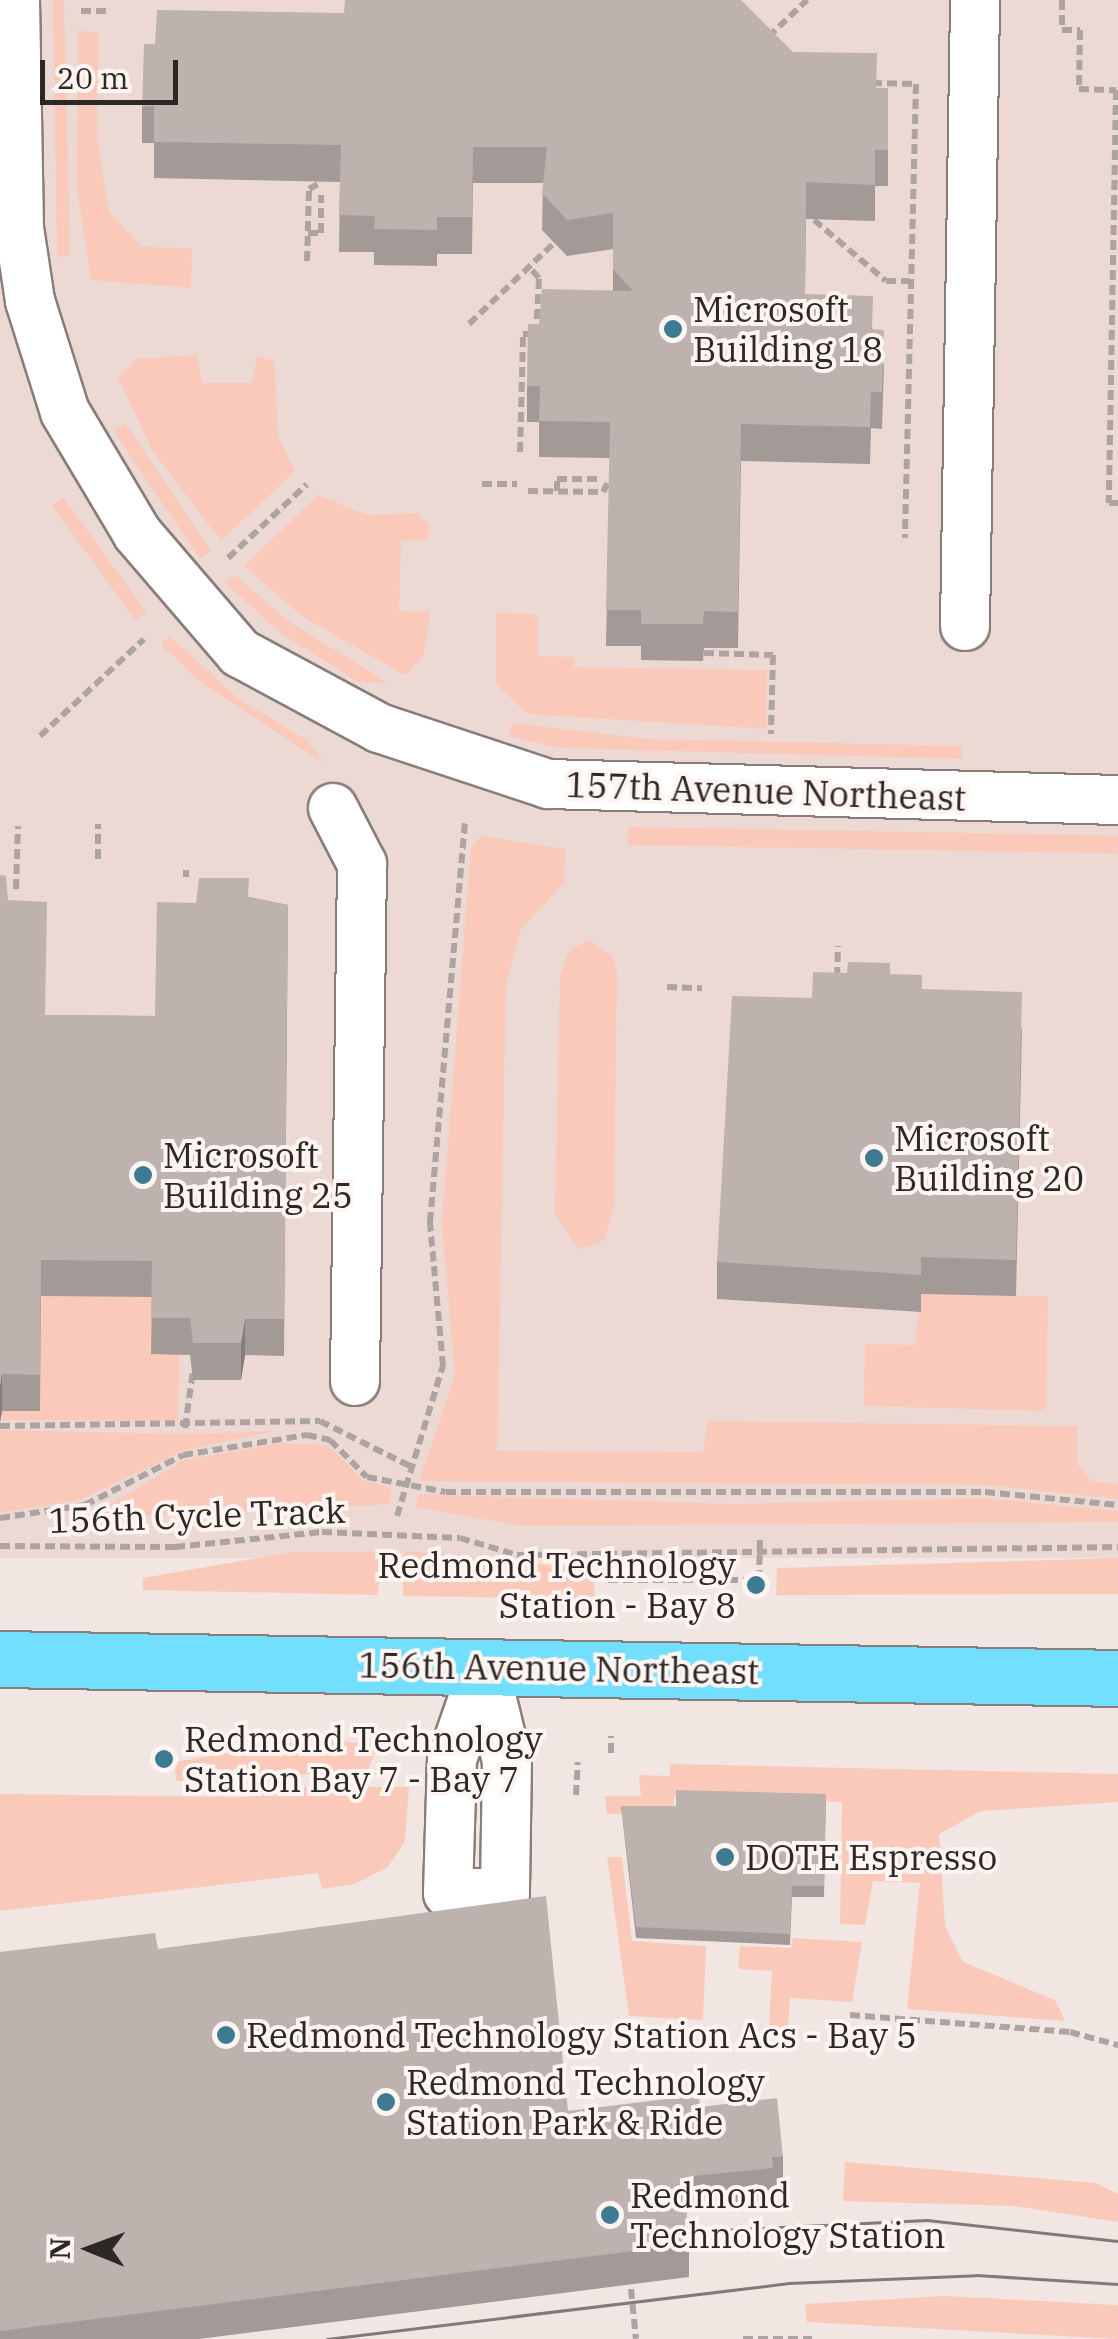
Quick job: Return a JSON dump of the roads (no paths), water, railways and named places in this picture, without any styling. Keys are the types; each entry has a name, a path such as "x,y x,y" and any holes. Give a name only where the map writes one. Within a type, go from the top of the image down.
{"main road":[{"name":"156th Avenue Northeast","path":"0,1659 1118,1678"}],"street":[{"name":"157th Avenue Northeast","path":"15,0 19,228 30,301 65,412 93,472 240,652 310,696 438,752 548,784 1118,800"},
{"path":"965,626 975,0"},
{"path":"333,808 362,864 355,1381"},
{"path":"484,1667 507,1761 506,1893 448,1893 452,1759 484,1667"}],"tram line":[{"path":"660,2233 927,2220 1118,2241"},
{"path":"327,2339 789,2283 976,2275 1118,2284"}],"place":[{"name":"Microsoft Building 18","path":"673,329"},
{"name":"Microsoft Building 20","path":"874,1158"},
{"name":"Microsoft Building 25","path":"143,1175"},
{"name":"Redmond Technology Station - Bay 8","path":"756,1585"},
{"name":"Redmond Technology Station Bay 7 - Bay 7","path":"164,1759"},
{"name":"DOTE Espresso","path":"725,1857"},
{"name":"Redmond Technology Station Acs - Bay 5","path":"226,2035"},
{"name":"Redmond Technology Station Park & Ride","path":"386,2102"},
{"name":"Redmond Technology Station","path":"610,2215"}]}
